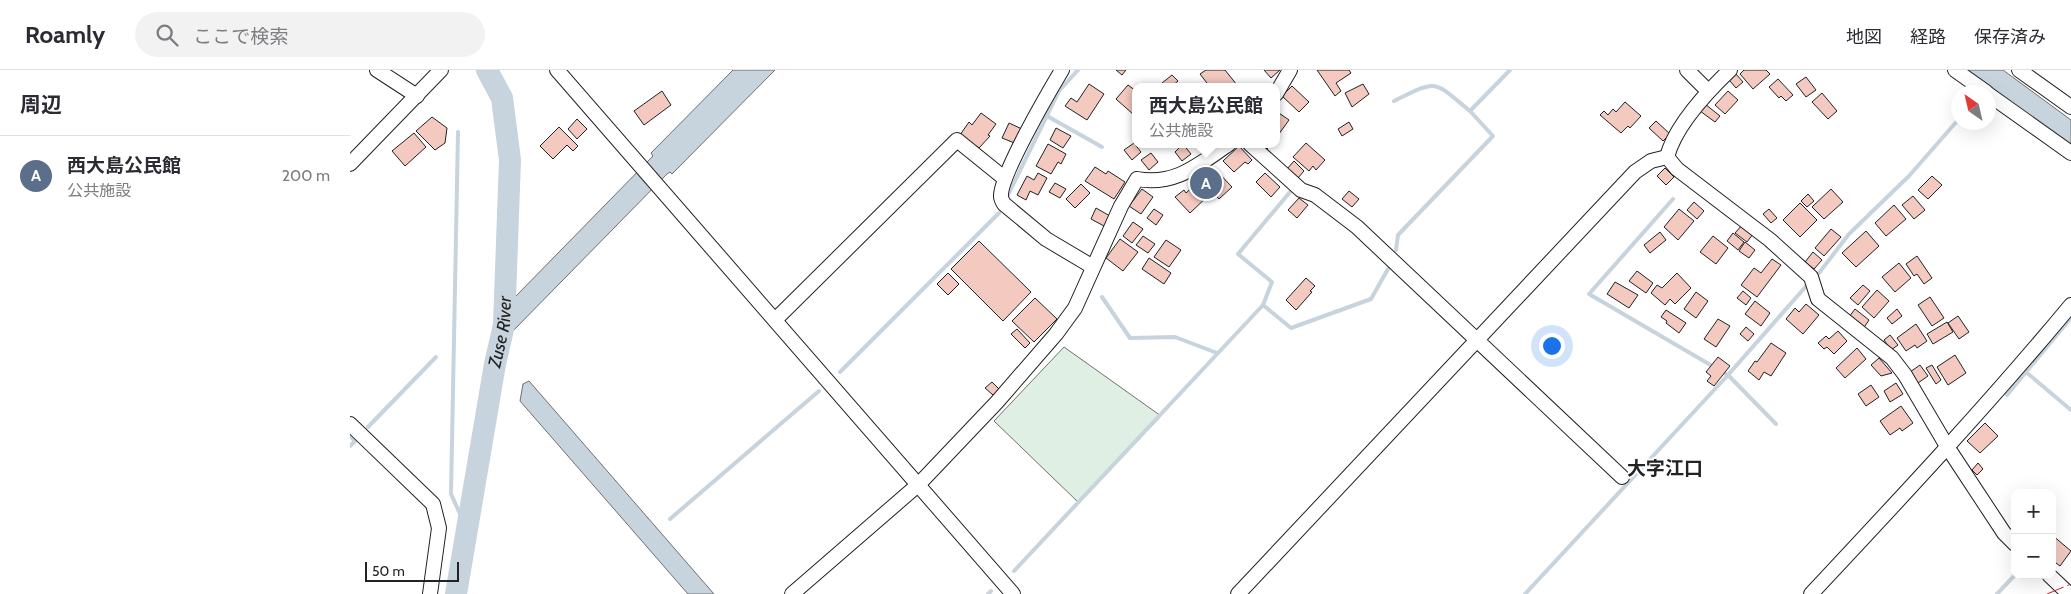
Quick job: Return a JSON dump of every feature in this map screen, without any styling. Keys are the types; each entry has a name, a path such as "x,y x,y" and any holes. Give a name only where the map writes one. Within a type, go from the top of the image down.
{"street":[{"path":"377,70 417,96"},
{"path":"350,164 441,70"},
{"path":"557,70 639,161 1013,594"},
{"path":"1062,70 1004,178 1000,197 1004,204 1046,239 1093,267"},
{"path":"1280,87 1290,70"},
{"path":"1688,70 1708,91"},
{"path":"1666,157 1670,144 1708,91 1730,70"},
{"path":"1955,70 1976,85"},
{"path":"2019,70 2071,107"},
{"path":"1996,99 2071,152"},
{"path":"776,320 957,140 1004,178"},
{"path":"792,594 919,484 997,402 1056,334 1076,308 1121,206 1137,179 1155,182 1168,180 1193,168 1223,148"},
{"path":"1254,148 1301,190 1315,195 1357,227 1622,477"},
{"path":"1238,594 1635,172 1650,161 1666,157"},
{"path":"1666,157 1677,169 1770,240 1810,277 1818,299 1892,358 1905,375 1948,448 2004,533 2011,540"},
{"path":"1811,594 1948,448 2071,305"},
{"path":"350,424 433,504 439,528 430,594"},
{"path":"2053,579 2069,594"}],"green space":[{"path":"1064,347 1161,416 1079,503 994,421"}],"shaded area":[{"path":"733,70 775,70 672,174 670,172 667,174 509,335 515,297 653,156 651,153"},
{"path":"1965,70 2003,70 2071,120 2071,146 1996,92 1996,85 1986,85"},
{"path":"529,381 714,594 688,594 520,401 523,384"}],"building":[{"path":"1116,70 1126,70 1122,75"},
{"path":"1206,70 1225,70 1235,83 1207,83 1200,74"},
{"path":"1264,70 1280,70 1271,78"},
{"path":"1317,70 1349,70 1351,73 1336,83 1341,91 1335,96"},
{"path":"1744,70 1766,70 1770,74 1753,89 1740,74"},
{"path":"1736,74 1743,82 1736,88 1729,80"},
{"path":"1172,75 1178,81 1176,83 1162,83"},
{"path":"1806,77 1816,90 1806,97 1796,84"},
{"path":"1778,79 1793,95 1786,101 1781,96 1779,98 1769,87"},
{"path":"1089,84 1104,94 1087,120 1065,106 1071,98 1077,102"},
{"path":"1363,84 1369,94 1352,107 1345,93"},
{"path":"1128,85 1132,88 1132,113 1116,99"},
{"path":"1292,86 1309,102 1299,112 1282,96"},
{"path":"662,91 671,105 644,125 634,111"},
{"path":"1728,91 1738,100 1725,114 1715,105"},
{"path":"1822,93 1837,111 1828,119 1812,102"},
{"path":"1625,102 1641,116 1630,128 1628,126 1621,133 1600,115 1604,111 1608,115 1613,109 1616,112"},
{"path":"1705,104 1720,116 1715,122 1700,111"},
{"path":"981,113 996,124 988,135 990,136 979,148 960,135 969,122 972,125"},
{"path":"1280,114 1289,120 1280,132"},
{"path":"432,117 447,128 445,143 435,150 416,131"},
{"path":"577,119 587,129 577,139 568,129"},
{"path":"1656,121 1670,134 1663,141 1649,128"},
{"path":"1349,122 1353,129 1342,136 1338,129"},
{"path":"1009,123 1024,130 1017,144 1002,138"},
{"path":"559,127 578,146 573,151 567,145 553,159 540,146"},
{"path":"1056,128 1071,136 1063,148 1050,140"},
{"path":"414,133 426,147 405,166 392,151"},
{"path":"1306,143 1325,160 1316,170 1313,166 1309,171 1293,157"},
{"path":"1048,144 1066,154 1061,164 1058,162 1051,174 1036,166"},
{"path":"1132,144 1132,148 1138,148 1141,152 1132,160 1124,150"},
{"path":"1179,148 1186,148 1191,154 1182,161 1175,152"},
{"path":"1237,148 1241,148 1252,160 1248,164 1245,162 1234,172 1223,161"},
{"path":"1151,153 1158,162 1149,170 1141,160"},
{"path":"1294,161 1304,171 1297,179 1287,169"},
{"path":"1095,167 1106,174 1108,171 1125,182 1114,199 1085,181"},
{"path":"1214,168 1232,187 1219,199 1201,180"},
{"path":"1665,168 1674,177 1666,185 1657,176"},
{"path":"1038,173 1047,178 1038,195 1030,191 1026,200 1017,195 1027,176 1034,180"},
{"path":"1265,173 1280,187 1271,197 1256,182"},
{"path":"1932,176 1942,185 1928,199 1918,190"},
{"path":"1198,182 1210,194 1190,213 1175,197 1184,190 1186,193"},
{"path":"1055,183 1066,189 1060,198 1049,192"},
{"path":"1081,184 1090,193 1075,208 1066,199"},
{"path":"1142,189 1153,197 1141,214 1129,206"},
{"path":"1831,189 1843,202 1824,219 1812,207"},
{"path":"1349,191 1359,199 1352,207 1342,199"},
{"path":"1808,194 1814,201 1807,207 1801,201"},
{"path":"1913,196 1925,210 1914,219 1902,205"},
{"path":"1299,198 1308,205 1297,218 1288,210"},
{"path":"1694,202 1704,211 1697,219 1687,210"},
{"path":"1800,203 1817,220 1800,237 1783,220"},
{"path":"1894,205 1906,219 1886,236 1875,223"},
{"path":"1096,208 1110,216 1104,226 1091,219"},
{"path":"1154,209 1163,215 1156,225 1147,218"},
{"path":"1679,209 1694,221 1678,240 1664,227"},
{"path":"1769,209 1777,218 1771,223 1763,214"},
{"path":"1133,222 1143,229 1132,243 1123,236"},
{"path":"1742,225 1753,234 1747,242 1735,233"},
{"path":"1831,229 1841,237 1824,256 1815,248"},
{"path":"1866,231 1879,246 1856,267 1842,253"},
{"path":"1660,232 1666,240 1650,253 1644,245"},
{"path":"1733,233 1744,242 1738,250 1727,241"},
{"path":"1143,236 1155,244 1148,253 1136,245"},
{"path":"1713,236 1728,248 1716,264 1700,252"},
{"path":"1120,239 1138,252 1123,271 1106,258"},
{"path":"1166,240 1181,250 1169,267 1154,257"},
{"path":"979,241 1031,292 1003,321 951,269"},
{"path":"1745,242 1755,250 1749,258 1739,251"},
{"path":"1813,252 1822,260 1814,269 1805,262"},
{"path":"1917,256 1932,278 1924,284 1917,274 1914,276 1906,264"},
{"path":"1149,258 1171,273 1164,284 1142,269"},
{"path":"1772,259 1781,265 1757,297 1741,285 1754,268 1761,273"},
{"path":"1899,263 1911,278 1895,292 1882,277"},
{"path":"1637,271 1653,283 1646,293 1629,281"},
{"path":"948,273 959,284 948,295 937,284"},
{"path":"1677,273 1691,288 1675,304 1670,299 1665,305 1651,293 1657,285 1662,288"},
{"path":"1306,278 1315,286 1296,310 1286,300"},
{"path":"1615,282 1638,295 1629,308 1607,294"},
{"path":"1863,285 1870,291 1858,305 1850,298"},
{"path":"1877,290 1889,301 1874,318 1862,307"},
{"path":"1743,291 1751,298 1746,305 1737,298"},
{"path":"1696,292 1708,301 1696,318 1684,309"},
{"path":"1930,297 1944,318 1932,326 1918,305"},
{"path":"1035,298 1057,319 1034,342 1012,321"},
{"path":"1755,301 1770,313 1761,326 1745,314"},
{"path":"1806,304 1819,315 1803,334 1786,319 1795,308 1799,312"},
{"path":"1855,309 1869,320 1863,329 1849,317"},
{"path":"1897,309 1902,316 1892,324 1887,318"},
{"path":"1666,310 1686,323 1679,333 1661,317"},
{"path":"1958,316 1969,332 1959,339 1948,323"},
{"path":"1718,319 1730,326 1716,347 1704,339"},
{"path":"1947,322 1953,332 1933,344 1927,334"},
{"path":"1916,324 1927,341 1917,348 1915,345 1906,351 1897,338"},
{"path":"1746,327 1754,334 1748,341 1740,334"},
{"path":"1017,329 1030,343 1025,348 1011,334"},
{"path":"1838,331 1847,341 1834,354 1827,347 1824,349 1818,343 1826,336 1829,339"},
{"path":"1890,335 1898,345 1891,350 1884,340"},
{"path":"1771,343 1786,353 1771,376 1764,372 1759,380 1748,371"},
{"path":"1857,348 1866,359 1845,378 1836,368"},
{"path":"1955,355 1966,373 1948,385 1937,367"},
{"path":"1718,357 1730,366 1714,386 1707,381 1711,376 1706,372"},
{"path":"1879,358 1892,373 1881,376 1871,365"},
{"path":"1920,365 1928,376 1918,383 1910,372"},
{"path":"1932,365 1941,380 1936,384 1926,368"},
{"path":"992,382 999,389 993,395 985,388"},
{"path":"1896,383 1903,394 1890,402 1884,391"},
{"path":"1871,385 1879,397 1866,406 1858,394"},
{"path":"1901,406 1913,423 1902,431 1900,428 1890,435 1880,421"},
{"path":"1985,423 1998,436 1980,453 1967,441"},
{"path":"1978,463 1983,469 1977,475 1972,470"},
{"path":"2056,538 2071,551 2060,566 2056,563"}],"waterway":[{"name":"Zuse River","path":"456,594 495,364 504,325 510,160 502,98 487,70"},
{"path":"1007,197 1059,91 1078,70"},
{"path":"1394,101 1428,86 1435,86 1441,88 1470,111 1510,70"},
{"path":"1396,250 1398,235 1493,136 1470,111"},
{"path":"1047,116 1102,147"},
{"path":"1819,273 1849,234 1909,176 1951,128"},
{"path":"458,132 451,494 466,527"},
{"path":"1263,305 1272,282 1238,254 1290,192"},
{"path":"1673,199 1589,294 1714,367"},
{"path":"840,372 999,213"},
{"path":"1014,571 1263,305 1291,328 1371,299 1388,269"},
{"path":"1776,424 1728,375 1808,284"},
{"path":"1102,297 1130,338 1175,337 1217,353"},
{"path":"504,325 514,315"},
{"path":"2071,318 2026,372 2071,410"},
{"path":"368,427 436,357"},
{"path":"1525,594 1728,375 1720,371"},
{"path":"2007,395 2026,372"},
{"path":"670,519 819,391"},
{"path":"350,436 355,441 350,446"},
{"path":"1997,594 2011,579"},
{"path":"988,594 991,591"}],"power":[{"path":"2047,594 2071,584"}],"place":[{"name":"西大島公民館","path":"1206,183"}],"district":[{"name":"大字江口","path":"1665,468"}]}
